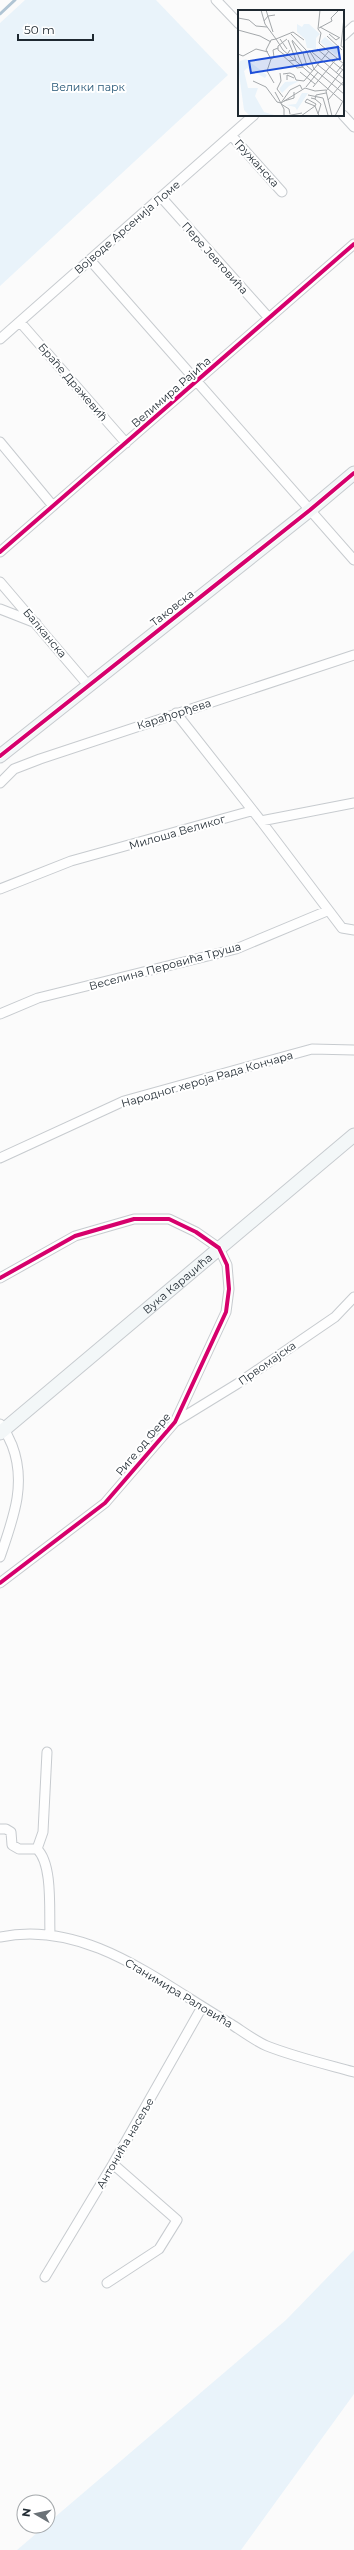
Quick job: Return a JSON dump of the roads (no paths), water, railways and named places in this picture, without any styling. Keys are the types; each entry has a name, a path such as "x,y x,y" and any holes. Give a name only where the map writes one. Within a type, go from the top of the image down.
{"street":[{"path":"216,0 238,23"},
{"path":"344,35 354,26"},
{"name":"Војводе Арсенија Ломе","path":"0,339 253,116"},
{"path":"344,116 354,127"},
{"name":"Гружанска","path":"231,135 282,192"},
{"name":"Пере Јевтовића","path":"161,197 269,318"},
{"name":"Велимира Рајића","path":"0,552 354,244"},
{"path":"90,260 198,380 354,560"},
{"name":"Браће Дражевић","path":"20,322 126,443"},
{"path":"0,442 53,506"},
{"name":"Таковска","path":"0,756 310,510 354,473"},
{"name":"Балканска","path":"0,582 37,623 88,685"},
{"path":"0,609 37,623"},
{"name":"Карађорђева","path":"0,783 19,766 354,655"},
{"path":"176,713 260,821 327,911 342,928 354,930"},
{"path":"260,821 354,803"},
{"name":"Милоша Великог","path":"0,889 71,861 251,811"},
{"name":"Веселина Перовића Труша","path":"0,1014 38,998 236,949 327,911"},
{"name":"Народног хероја Рада Кончара","path":"0,1158 124,1101 312,1049 354,1050"},
{"name":"Вука Караџића","path":"2,1428 354,1135"},
{"path":"0,1278 75,1236 134,1219 169,1219 196,1232 219,1248"},
{"name":"Риге од Фере","path":"0,1583 105,1503 175,1422 226,1312 230,1288 228,1265 219,1248"},
{"name":"Првомајска","path":"175,1422 237,1384 335,1317 354,1297"},
{"path":"0,1557 14,1514 20,1481 17,1458 2,1428"},
{"path":"36,1849 43,1832 46,1752"},
{"path":"0,1830 6,1828 11,1832 12,1845 19,1849 36,1849 42,1854 47,1865 50,1934"},
{"name":"Станимира Раловића","path":"0,1938 22,1933 50,1934 94,1946 124,1960 267,2046 354,2072"},
{"name":"Антонића насеље","path":"45,2277 114,2164 202,2008"},
{"path":"106,2283 159,2249 177,2220 114,2164"}],"waterway":[{"path":"0,14 15,0"}],"park label":[{"name":"Велики парк","path":"88,87"}]}
